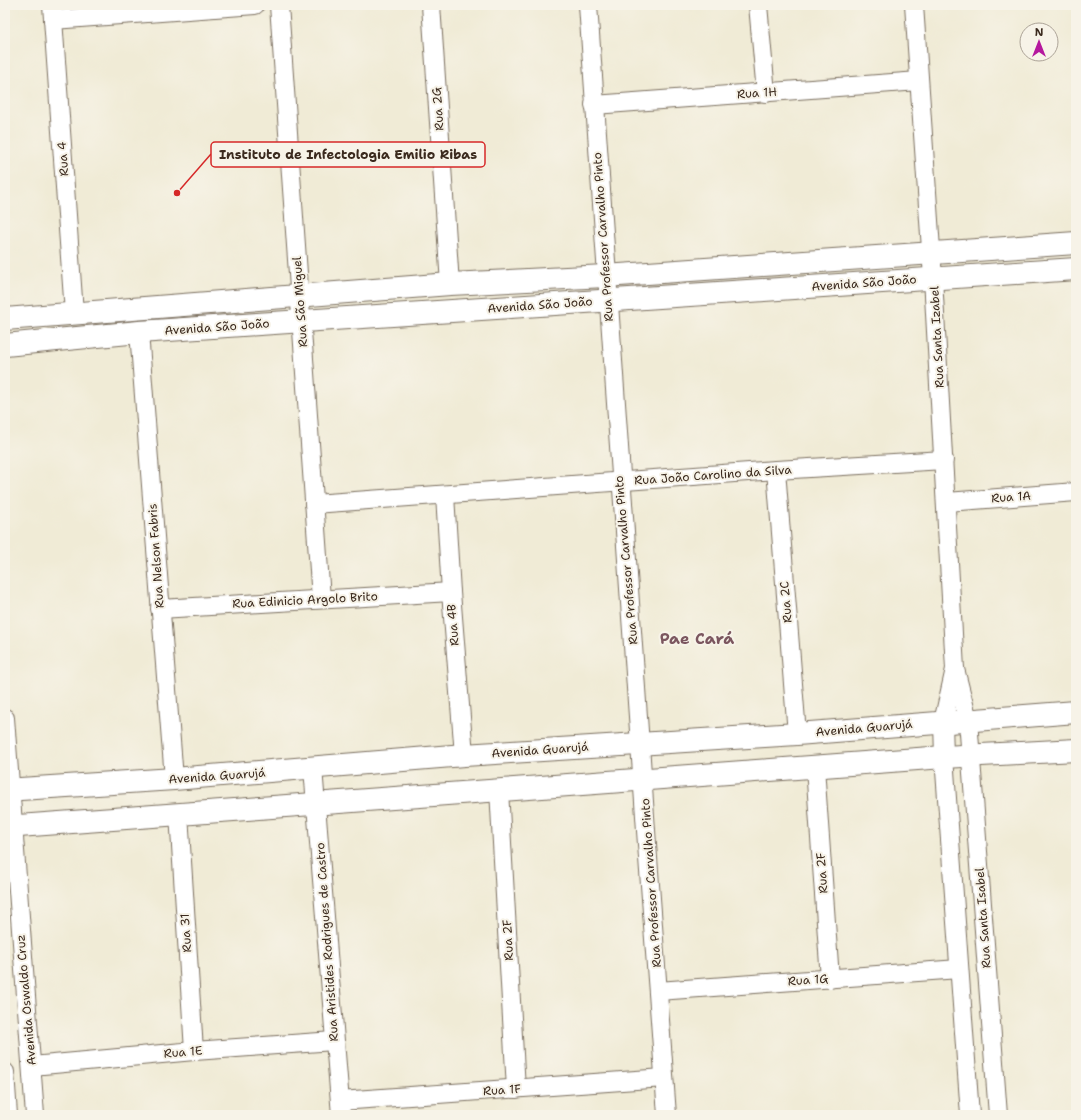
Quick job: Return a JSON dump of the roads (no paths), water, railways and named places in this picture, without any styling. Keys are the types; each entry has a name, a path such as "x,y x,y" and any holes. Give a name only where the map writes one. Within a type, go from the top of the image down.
{"street":[{"path":"52,12 255,5"},
{"name":"Rua São Miguel","path":"278,5 321,599"},
{"name":"Rua 2G","path":"431,5 450,284"},
{"name":"Rua Professor Carvalho Pinto","path":"588,5 606,301 644,780 667,1115"},
{"path":"758,5 766,93"},
{"name":"Rua Santa Izabel","path":"914,5 934,278 955,668 968,720"},
{"name":"Rua 4","path":"52,12 74,313"},
{"name":"Rua 1H","path":"594,105 919,81"},
{"name":"Avenida São João","path":"5,319 450,284 605,276 1076,243"},
{"name":"Avenida São João","path":"5,345 139,332 1076,269"},
{"name":"Rua Nelson Fabris","path":"139,332 174,779"},
{"name":"Rua João Carolino da Silva","path":"314,504 776,470 944,460"},
{"name":"Rua 2C","path":"776,470 797,734"},
{"name":"Rua 1A","path":"947,502 1076,492"},
{"name":"Rua 4B","path":"445,495 450,592 464,755"},
{"name":"Rua Edinicio Argolo Brito","path":"160,609 450,592"},
{"name":"Rua Santa Izabel","path":"943,722 955,668"},
{"name":"Avenida Guarujá","path":"8,790 174,779 464,755 797,734 1076,712"},
{"name":"Avenida Oswaldo Cruz","path":"5,718 9,827 32,1066 35,1115"},
{"name":"Rua Santa Isabel","path":"968,720 998,1115"},
{"path":"943,722 944,758 970,1115"},
{"path":"9,827 815,767 1076,750"},
{"name":"Rua 2F","path":"815,767 830,979"},
{"name":"Rua Aristides Rodrigues de Castro","path":"314,768 334,1041 341,1108"},
{"name":"Rua 2F","path":"500,790 516,1089"},
{"name":"Rua 31","path":"179,814 194,1051"},
{"name":"Rua 1G","path":"658,991 959,968"},
{"name":"Rua 1E","path":"32,1066 194,1051 334,1041"},
{"path":"5,1072 8,1115"},
{"name":"Rua 1F","path":"341,1108 516,1089 664,1078"}],"place":[{"name":"Instituto de Infectologia Emilio Ribas","path":"177,193"}],"district":[{"name":"Pae Cará","path":"697,638"}]}
